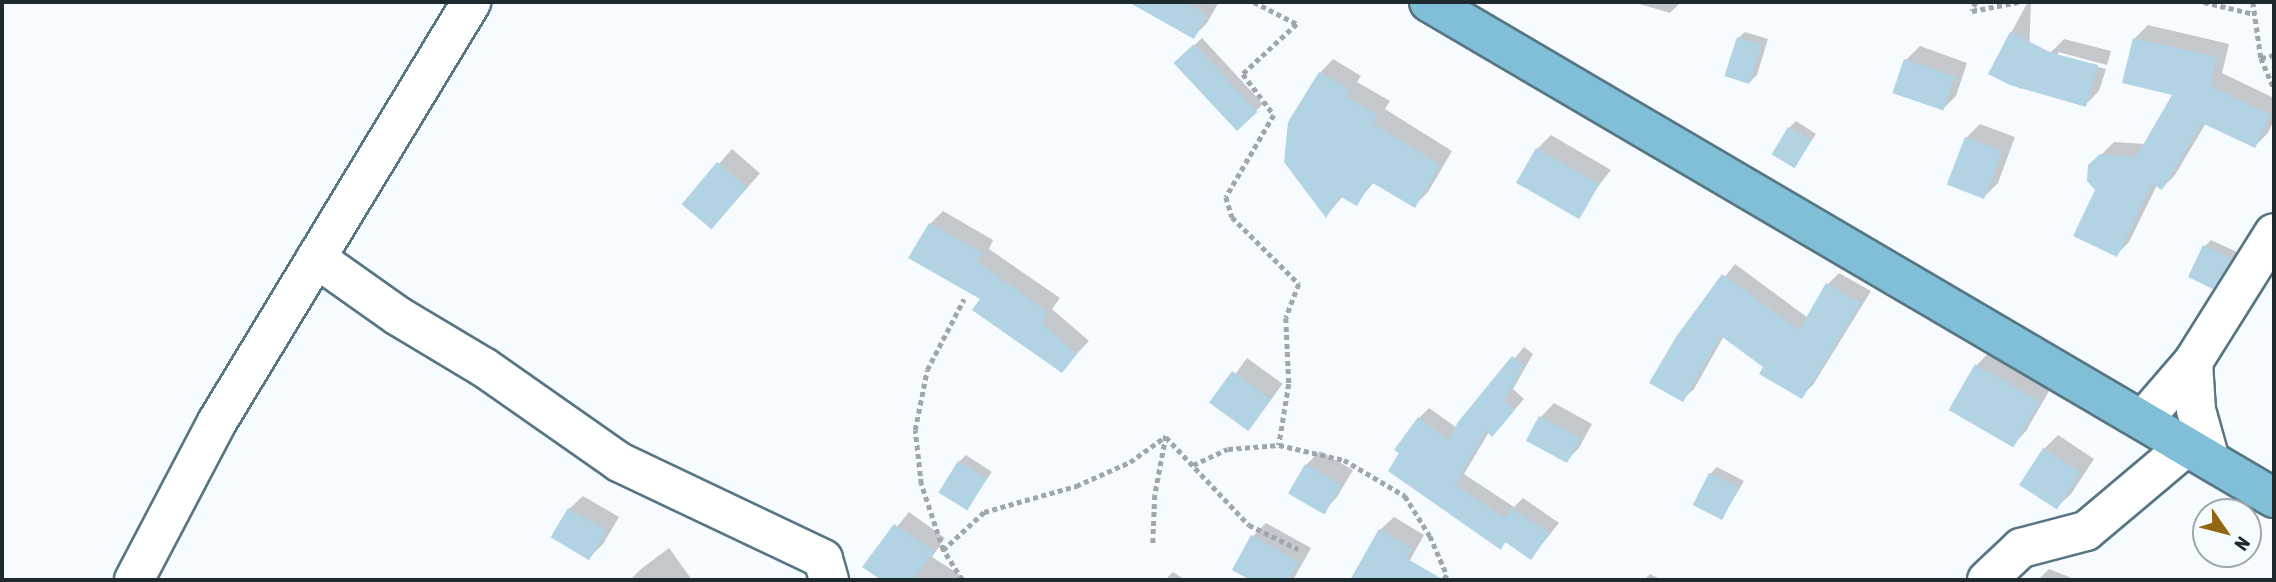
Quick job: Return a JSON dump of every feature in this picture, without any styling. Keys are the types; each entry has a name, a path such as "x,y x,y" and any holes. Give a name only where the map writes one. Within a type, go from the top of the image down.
{"main road":[{"path":"1429,2 2274,498"}],"street":[{"path":"134,580 217,422 471,2"},
{"path":"2143,420 2193,362 2274,233"},
{"path":"316,258 398,316 485,368 619,462 823,559 829,580"},
{"path":"1987,580 2021,548 2086,531 2199,453 2193,362"}],"path":[{"path":"1254,2 1297,24 1243,74 1274,115 1226,197 1232,217 1299,284 1286,318 1289,384 1279,445"},
{"path":"1976,2 1972,11 2018,2"},
{"path":"2204,2 2255,14"},
{"path":"2253,2 2261,58 2274,89"},
{"path":"2261,58 2274,55"},
{"path":"961,580 943,550 921,484 915,430 927,370 964,299"},
{"path":"943,550 984,512 1076,486 1130,462 1166,436"},
{"path":"1166,436 1249,525 1298,549"},
{"path":"1153,543 1155,495 1166,436"},
{"path":"1193,465 1228,449 1279,445 1344,460 1405,496 1430,536 1447,575 1444,580"}],"building":[{"path":"1128,2 1185,2 1207,15 1194,39"},
{"path":"2010,32 2052,53 2098,65 2086,107 2010,85 1988,74"},
{"path":"1737,37 1762,45 1749,84 1724,76"},
{"path":"2133,38 2217,57 2210,86 2271,115 2255,148 2202,123 2162,190 2152,184 2117,257 2073,236 2095,190 2087,181 2088,165 2100,154 2136,157 2172,95 2122,83"},
{"path":"1194,44 1257,112 1237,131 1174,63"},
{"path":"1904,59 1955,77 1943,111 1892,93"},
{"path":"1319,72 1349,89 1345,96 1378,115 1373,123 1440,165 1415,208 1371,182 1357,206 1339,196 1326,218 1284,162 1288,122"},
{"path":"1788,127 1811,141 1795,168 1772,154"},
{"path":"1965,137 2002,151 1984,199 1947,185"},
{"path":"1536,148 1599,184 1579,219 1516,183"},
{"path":"717,162 747,187 712,229 682,204"},
{"path":"929,223 982,253 977,262 1048,312 1041,323 1077,354 1062,373 972,310 980,299 908,258"},
{"path":"2203,245 2232,259 2213,289 2188,277"},
{"path":"1722,274 1799,330 1826,283 1861,303 1802,399 1759,374 1763,367 1721,336 1683,402 1649,383 1676,337"},
{"path":"1512,356 1524,365 1504,400 1515,410 1492,437 1486,431 1455,485 1504,518 1512,508 1550,533 1531,560 1505,542 1501,550 1388,471 1399,453 1394,450 1418,417 1448,440 1458,422"},
{"path":"1975,364 2040,402 2013,447 1948,410"},
{"path":"1232,371 1271,399 1248,431 1209,403"},
{"path":"1539,416 1580,438 1567,463 1526,441"},
{"path":"2043,448 2081,473 2057,509 2019,485"},
{"path":"958,461 987,479 967,510 938,492"},
{"path":"1305,464 1341,485 1324,514 1288,493"},
{"path":"1709,473 1738,488 1722,520 1693,505"},
{"path":"568,508 607,531 589,560 550,537"},
{"path":"894,524 934,551 913,580 881,580 862,567"},
{"path":"1379,529 1412,549 1406,558 1444,580 1350,580"},
{"path":"1251,535 1299,562 1288,580 1250,580 1232,570"}]}
